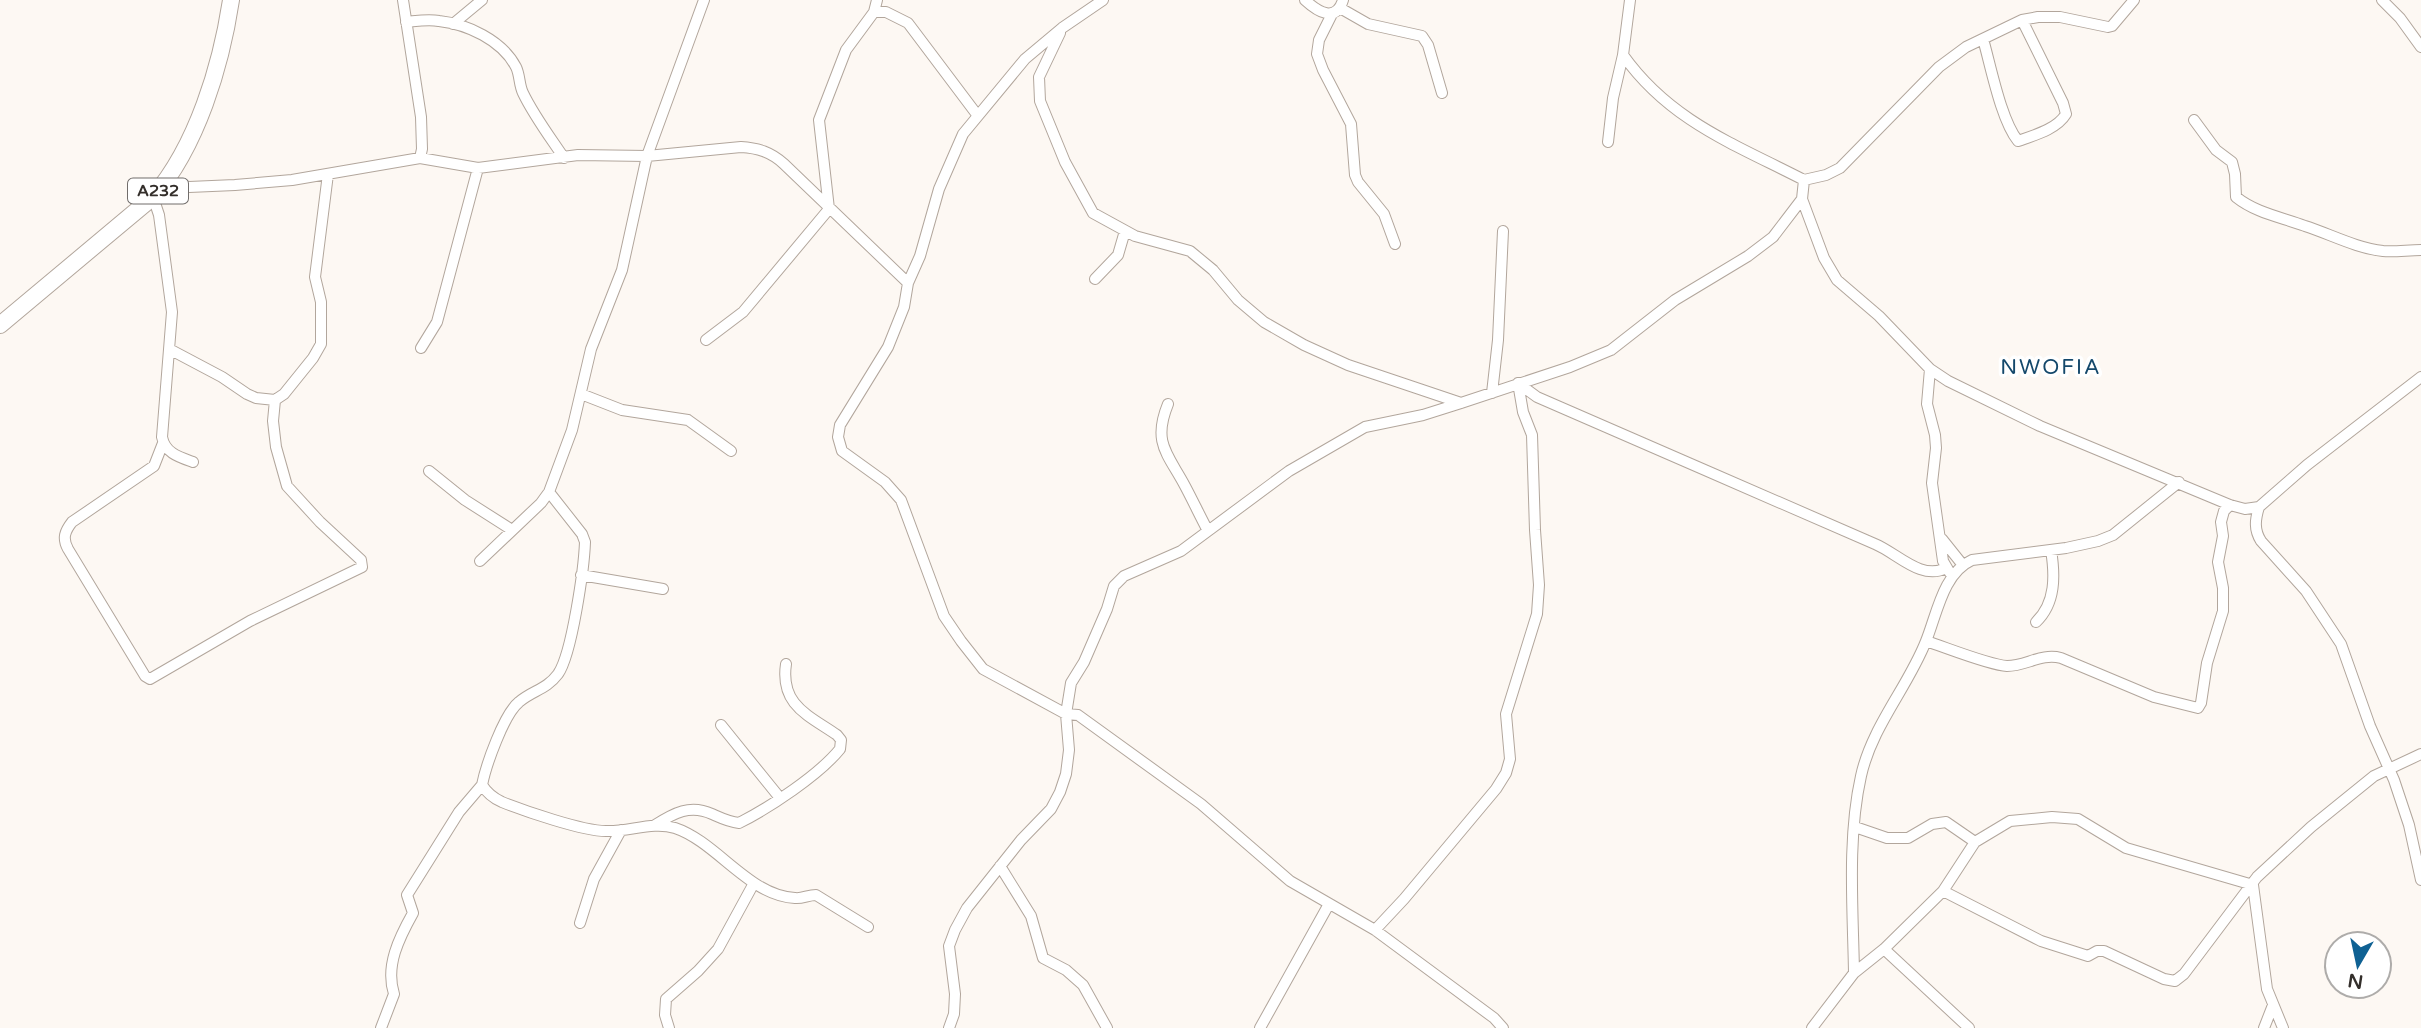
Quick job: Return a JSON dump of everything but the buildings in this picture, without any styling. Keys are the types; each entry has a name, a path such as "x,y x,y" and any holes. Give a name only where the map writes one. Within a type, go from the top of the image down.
{"main road":[{"name":"A232","path":"0,325 153,197 165,183 209,90 220,56 231,0"}],"street":[{"path":"403,0 421,117 420,158"},
{"path":"453,24 482,0"},
{"path":"480,561 541,503 549,492 572,430 591,349 622,270 647,156 704,0"},
{"path":"706,340 743,312 829,209 819,120 846,50 874,12 877,0"},
{"path":"1103,0 1062,28 1025,60 963,134 939,190 920,256 908,283 904,307 888,347 840,425 838,437 842,451 885,482 901,500 944,616 983,669 1066,714 1079,715 1201,804 1290,881 1375,930 1494,1017 1503,1028"},
{"path":"1305,0 1323,13 1338,7"},
{"path":"1608,142 1630,0"},
{"path":"1623,55 1636,73 1659,96 1698,126 1804,180 1826,175 1840,168 1939,67 1966,47 2022,20 2038,17 2060,17 2108,27 2134,0"},
{"path":"2382,0 2400,18 2421,47"},
{"path":"1338,7 1368,24 1422,36 1428,45 1442,93"},
{"path":"1338,7 1319,40 1317,54 1351,124 1355,175 1384,214 1395,244"},
{"path":"874,12 886,12 908,23 978,116"},
{"path":"406,22 438,20 453,24 478,33 501,48 516,67 522,90 564,158"},
{"path":"1983,39 2008,123 2015,137 2018,141 2042,132 2062,121 2066,114 2022,20"},
{"path":"1062,28 1039,77 1040,101 1065,162 1093,213 1125,231 1190,251 1213,270 1238,300 1264,322 1304,345 1348,365 1461,403"},
{"path":"2194,120 2216,150 2231,162 2235,174 2236,197 2246,205 2279,219 2362,246 2384,251 2421,250"},
{"path":"165,183 188,187 235,186 420,158 478,168 578,155 647,156 755,148 773,154 908,283"},
{"path":"421,348 437,322 478,168"},
{"path":"171,350 256,398 275,400 284,394 321,344 321,302 315,277 328,174"},
{"path":"1804,180 1802,199 1824,258 1837,280 1880,316 1930,369 1948,381 2040,426 2230,505 2245,509 2259,507 2307,465 2421,377"},
{"path":"153,197 159,215 172,312 171,350 164,393 163,443 154,466 72,522 64,542 145,676 150,679 250,621 362,567 361,559 320,523 287,486 276,447 273,421 275,400"},
{"path":"949,1028 954,1014 955,994 949,946 967,908 1021,840 1051,809 1060,792 1069,750 1066,714 1071,682 1084,662 1114,586 1124,576 1181,551 1289,471 1365,427 1423,415 1570,367 1611,350 1675,300 1748,256 1773,237 1802,199"},
{"path":"1095,279 1118,255 1125,231"},
{"path":"1492,393 1498,340 1503,231"},
{"path":"1854,973 1853,855 1861,775 1888,711 1926,642 1950,572 1941,547 1942,539 1931,483 1936,448 1927,404 1930,369"},
{"path":"1518,383 1537,397 1801,510 1882,547 1920,569 1938,573 1950,572 1962,564 1985,557 2051,550 2098,541 2113,535 2179,482"},
{"path":"1375,930 1496,789 1506,773 1510,759 1506,714 1537,614 1539,585 1532,435 1523,412 1518,383"},
{"path":"581,394 622,410 688,420 731,452"},
{"path":"1168,404 1163,418 1162,440 1168,461 1184,483 1208,531"},
{"path":"163,443 179,457 193,461"},
{"path":"429,471 465,500 512,530"},
{"path":"381,1028 394,994 390,982 394,952 413,913 407,895 458,812 482,785 509,713 519,702 542,690 561,671 569,652 584,555 582,534 549,492"},
{"path":"1926,642 2005,666 2050,655 2154,697 2198,708 2222,611 2223,587 2218,562 2223,536 2221,522 2224,511 2230,505"},
{"path":"2259,507 2255,522 2256,533 2271,554 2306,591 2342,644 2360,701 2394,780 2409,825 2421,880"},
{"path":"1942,539 1962,564"},
{"path":"2036,622 2051,601 2054,567 2051,550"},
{"path":"581,575 663,589"},
{"path":"655,825 680,811 692,808 699,808 739,823 780,798 836,754 841,744 836,735 794,705 786,691 786,664"},
{"path":"721,725 780,798"},
{"path":"1943,891 2041,941 2088,956 2104,951 2164,979 2175,981 2257,877 2311,827 2374,776 2421,754"},
{"path":"482,785 487,793 500,802 584,828 605,831 655,825 674,828 717,853 754,883 796,899 816,895 868,927"},
{"path":"1812,1028 1854,973 1884,949 1943,891 1975,842 2010,821 2052,817 2078,819 2126,848 2253,885"},
{"path":"1855,827 1886,838 1908,838 1932,824 1946,822 1975,842"},
{"path":"580,923 594,879 621,830"},
{"path":"1000,866 1031,916 1043,958 1066,970 1083,985 1107,1028"},
{"path":"669,1028 665,1015 666,999 718,949 754,883"},
{"path":"2253,885 2267,989 2283,1028"},
{"path":"1260,1028 1329,904"},
{"path":"1884,949 1969,1028"},
{"path":"2264,1028 2273,1005"}],"district":[{"name":"NWOFIA","path":"2051,367"}]}
